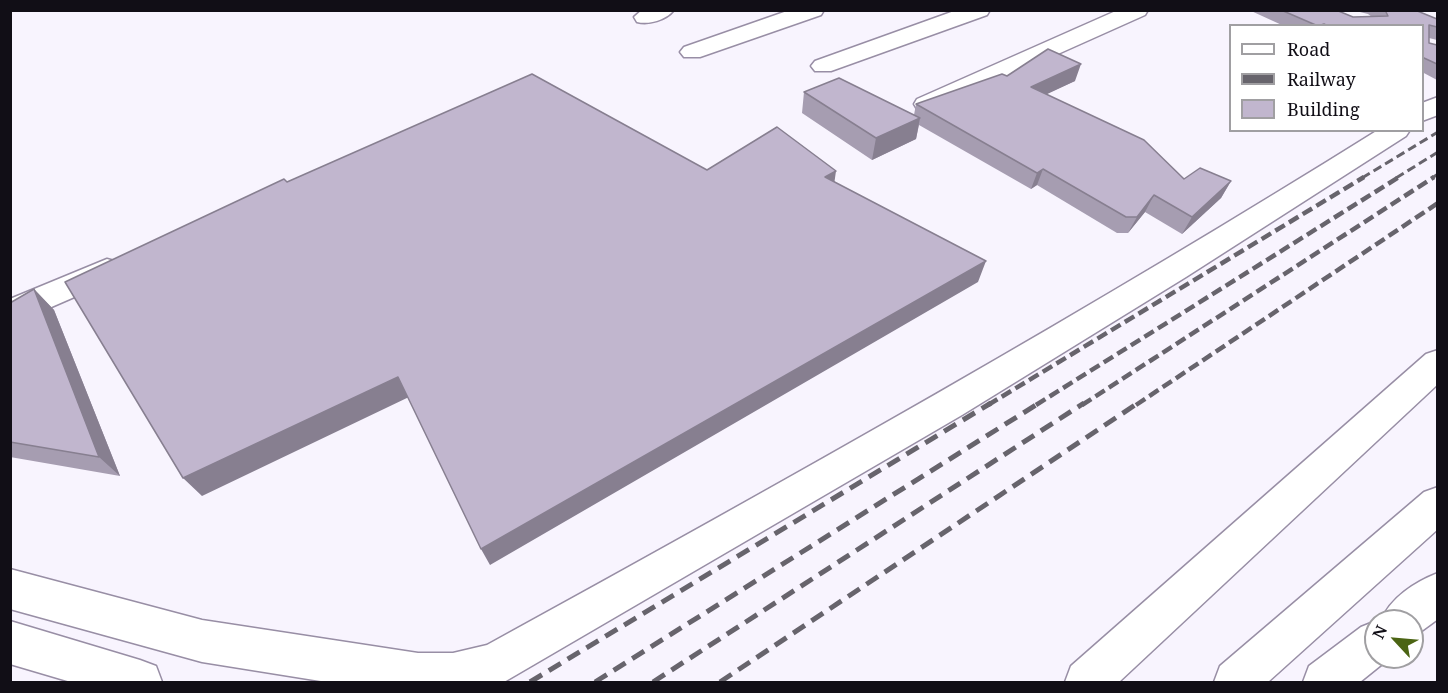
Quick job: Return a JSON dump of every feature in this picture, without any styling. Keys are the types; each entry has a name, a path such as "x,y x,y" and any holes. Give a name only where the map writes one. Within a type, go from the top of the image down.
{"street":[{"path":"692,52 813,10"},
{"path":"823,66 979,10"},
{"path":"926,104 1137,10"},
{"path":"1424,113 1437,104"},
{"path":"10,589 202,641 418,675 453,675 494,665 861,457 1245,228 1394,132"},
{"path":"10,313 129,260"},
{"path":"1087,682 1437,363"},
{"path":"1236,682 1437,504"},
{"path":"1417,609 1437,593"},
{"path":"10,642 140,682"},
{"path":"1325,682 1364,651"}],"building":[{"path":"1281,10 1336,10 1353,17 1388,16 1385,10 1415,10 1437,19 1437,27 1429,25 1429,43 1437,45 1437,64 1424,58 1424,24 1313,24"},
{"path":"1048,49 1081,64 1031,87 1144,140 1184,179 1200,168 1231,181 1192,217 1154,195 1137,217 1126,217 1043,169 1037,173 916,104 1002,74 1007,76"},
{"path":"532,74 707,170 777,127 836,171 825,177 986,261 481,549 398,377 183,478 65,282 284,179 287,182"},
{"path":"839,78 920,118 876,138 804,92"},
{"path":"34,289 99,457 10,442 10,303"}],"railway":[{"path":"1362,178 1438,132"},
{"path":"1396,178 1438,152"},
{"path":"1432,178 1438,174"},
{"path":"988,405 1364,177"},
{"path":"1036,405 1399,177"},
{"path":"1082,405 1434,177"},
{"path":"1136,405 1438,203"},
{"path":"530,682 991,403"},
{"path":"595,682 1039,403"},
{"path":"653,682 1084,403"},
{"path":"720,682 1138,403"}]}
